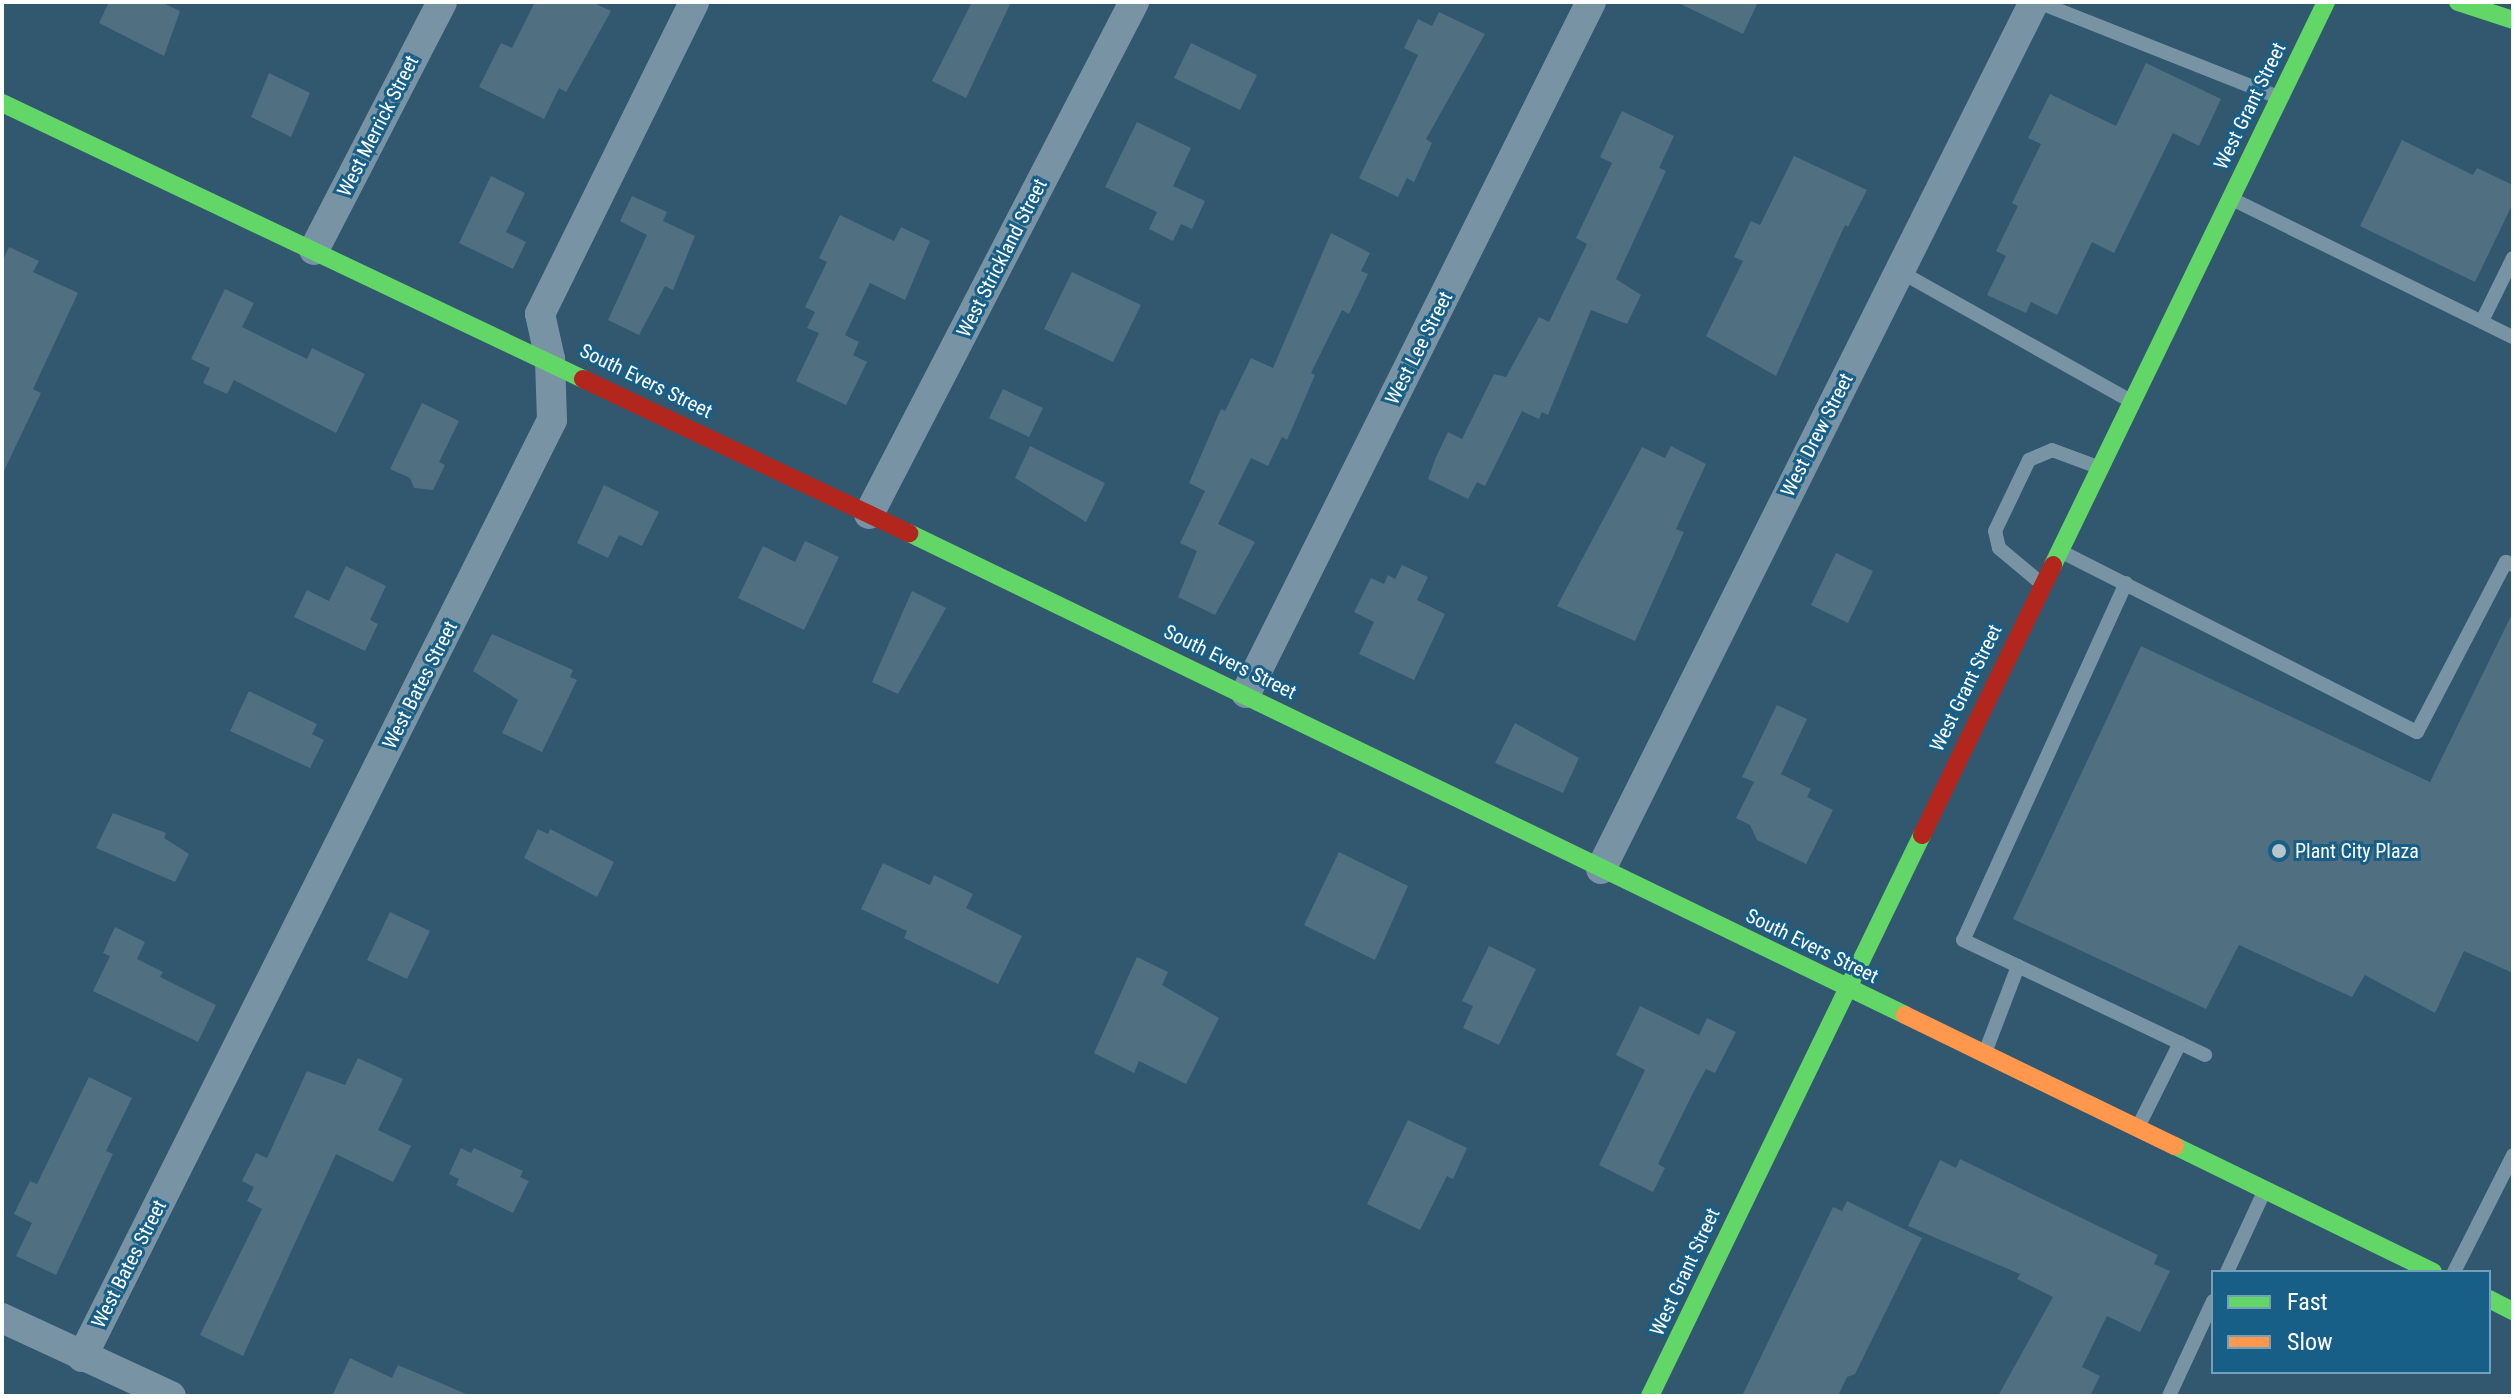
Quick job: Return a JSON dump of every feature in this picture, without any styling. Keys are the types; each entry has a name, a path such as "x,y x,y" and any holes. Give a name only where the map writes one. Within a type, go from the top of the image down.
{"street":[{"name":"West Merrick Street","path":"314,250 442,2"},
{"name":"West Bates Street","path":"82,1357 552,420 550,359 540,314 694,2"},
{"name":"West Strickland Street","path":"869,514 1134,2"},
{"name":"West Lee Street","path":"1246,693 1591,2"},
{"name":"West Drew Street","path":"1601,869 2036,2"},
{"name":"West Grant Street","path":"1650,1396 1845,987 2326,2"},
{"path":"2458,2 2513,20"},
{"name":"South Evers Street","path":"2,103 550,359 1246,693 1601,869 2429,1270"},
{"path":"2491,1300 2513,1311"},
{"path":"2,1318 171,1396"}],"lane":[{"path":"2036,2 2279,98"},
{"path":"2230,198 2513,337"},
{"path":"2482,321 2513,258"},
{"path":"1899,271 2131,401"},
{"path":"2042,584 1999,548 1995,531 2029,460 2052,450 2099,468"},
{"path":"2058,550 2417,732 2506,562 2513,565"},
{"path":"2126,583 1963,940 2205,1055"},
{"path":"1984,1054 2018,966"},
{"path":"2138,1129 2180,1043"},
{"path":"2455,1270 2513,1155"},
{"path":"2228,1270 2265,1190"},
{"path":"2169,1396 2211,1305"}],"building":[{"path":"109,2 161,2 180,11 164,56 99,23"},
{"path":"535,2 592,2 611,11 566,92 559,88 544,119 479,87 501,43 512,48"},
{"path":"972,2 1011,2 966,98 932,81"},
{"path":"1676,2 1758,2 1743,34"},
{"path":"1439,12 1485,34 1426,139 1432,143 1414,182 1407,178 1398,197 1359,178 1418,55 1404,48 1418,19 1432,26"},
{"path":"1191,43 1257,75 1240,110 1174,78"},
{"path":"2146,63 2221,99 2199,146 2173,133 2114,253 2092,242 2057,315 2031,302 2026,313 1987,295 2006,256 1996,251 2018,206 2012,203 2041,144 2028,138 2050,94 2116,126"},
{"path":"269,73 310,93 291,137 251,117"},
{"path":"1622,111 1674,136 1659,168 1666,171 1616,279 1641,295 1627,324 1591,310 1548,415 1542,412 1539,419 1522,411 1485,486 1477,482 1468,499 1428,479 1436,457 1448,432 1462,439 1494,374 1506,377 1539,317 1549,322 1587,244 1576,238 1612,163 1600,157"},
{"path":"1137,122 1191,148 1173,186 1205,201 1192,229 1181,224 1173,241 1149,229 1157,212 1105,187"},
{"path":"2402,140 2473,175 2477,168 2513,185 2513,203 2475,282 2360,226"},
{"path":"1794,156 1867,190 1848,227 1845,225 1776,376 1706,336 1743,261 1734,257 1751,221 1760,225"},
{"path":"491,176 525,193 506,232 526,242 513,269 459,243"},
{"path":"632,196 667,212 663,221 695,236 673,290 665,286 639,335 608,320 647,235 620,221"},
{"path":"840,215 894,241 901,227 930,241 905,300 870,283 845,335 859,342 853,355 867,362 846,405 796,381 819,333 807,328 815,312 805,307 827,262 819,258"},
{"path":"1331,233 1370,253 1361,271 1368,274 1349,314 1342,310 1311,373 1315,375 1287,440 1282,437 1268,466 1251,458 1218,524 1255,542 1215,615 1178,597 1197,551 1180,543 1205,491 1189,483 1221,409 1225,411 1251,358 1273,368"},
{"path":"9,247 39,261 33,272 78,293 33,389 41,393 2,475 2,262"},
{"path":"1072,272 1141,305 1113,362 1044,329"},
{"path":"225,289 254,303 242,327 307,359 312,348 365,374 336,433 234,380 227,394 203,383 210,368 191,359"},
{"path":"1003,389 1043,408 1029,437 989,418"},
{"path":"422,403 459,421 439,462 445,465 433,490 414,488 410,478 390,469"},
{"path":"1030,446 1105,483 1086,522 1015,478"},
{"path":"1671,446 1706,464 1676,529 1684,532 1635,641 1557,606 1642,447 1665,458"},
{"path":"604,485 659,512 642,546 619,535 608,558 577,543"},
{"path":"805,541 839,557 804,630 738,598 763,546 795,562"},
{"path":"1836,553 1873,571 1848,623 1811,605"},
{"path":"1402,565 1428,577 1417,600 1445,614 1414,680 1359,654 1374,622 1354,612 1371,578 1384,584 1388,575 1395,579"},
{"path":"346,566 386,586 370,620 378,624 365,651 294,617 307,590 329,601"},
{"path":"912,591 946,608 898,694 872,682"},
{"name":"Plant City Plaza","path":"2513,612 2513,973 2464,951 2435,1013 2365,975 2352,997 2239,945 2206,1009 2013,919 2141,646 2430,782"},
{"path":"492,634 573,670 570,677 577,680 542,752 502,733 518,700 473,671"},
{"path":"249,691 317,724 312,734 324,740 310,768 230,731"},
{"path":"1777,705 1807,719 1781,774 1811,789 1807,797 1833,810 1806,864 1757,840 1750,825 1736,818 1754,782 1742,777"},
{"path":"1515,723 1579,758 1563,793 1495,763"},
{"path":"113,813 166,833 164,838 189,854 175,882 96,848"},
{"path":"538,829 548,834 550,829 614,862 597,897 524,858"},
{"path":"1339,852 1408,886 1375,960 1304,925"},
{"path":"883,863 930,885 934,875 973,894 966,908 1022,936 998,984 904,938 907,931 861,909"},
{"path":"390,912 430,931 407,979 367,960"},
{"path":"115,927 145,942 137,959 163,972 160,977 216,1005 198,1042 93,991 110,956 103,953"},
{"path":"1489,946 1536,969 1499,1045 1463,1028 1473,1006 1462,1001"},
{"path":"1137,957 1168,972 1162,985 1219,1018 1186,1084 1139,1061 1134,1073 1094,1053"},
{"path":"1640,1006 1699,1035 1707,1018 1736,1032 1715,1073 1706,1069 1693,1093 1658,1164 1665,1168 1653,1192 1599,1165 1645,1070 1616,1055"},
{"path":"358,1058 403,1079 378,1130 411,1146 393,1182 336,1154 243,1356 200,1335 262,1209 247,1201 254,1187 242,1181 256,1153 267,1158 307,1071 345,1085"},
{"path":"89,1077 132,1098 106,1151 113,1154 56,1275 16,1256 32,1223 14,1214 30,1181 37,1184"},
{"path":"1408,1120 1467,1148 1453,1179 1447,1176 1420,1230 1367,1204"},
{"path":"461,1148 471,1153 474,1148 523,1171 520,1177 529,1181 513,1213 456,1185 459,1179 449,1174"},
{"path":"1960,1159 2158,1255 2154,1264 2170,1271 2140,1332 2107,1316 2082,1367 2100,1376 2090,1396 1998,1396 2053,1297 2017,1279 2020,1274 1908,1226 1940,1160 1956,1168"},
{"path":"1847,1201 1922,1238 1855,1374 1847,1377 1838,1396 1742,1396 1833,1207 1842,1211"},
{"path":"350,1358 392,1378 398,1365 471,1396 332,1396"}],"traffic: fast":[{"path":"2053,565 2326,2"},
{"path":"2458,2 2513,20"},
{"path":"2,103 583,379"},
{"path":"909,533 1905,1015"},
{"path":"1650,1396 1922,835"},
{"path":"2175,1146 2429,1270"},
{"path":"2491,1300 2513,1311"}],"traffic: slow":[{"path":"1905,1015 2175,1146"}],"traffic: jam":[{"path":"583,379 909,533"},
{"path":"1922,835 2053,565"}],"place":[{"name":"Plant City Plaza","path":"2279,851"}]}
